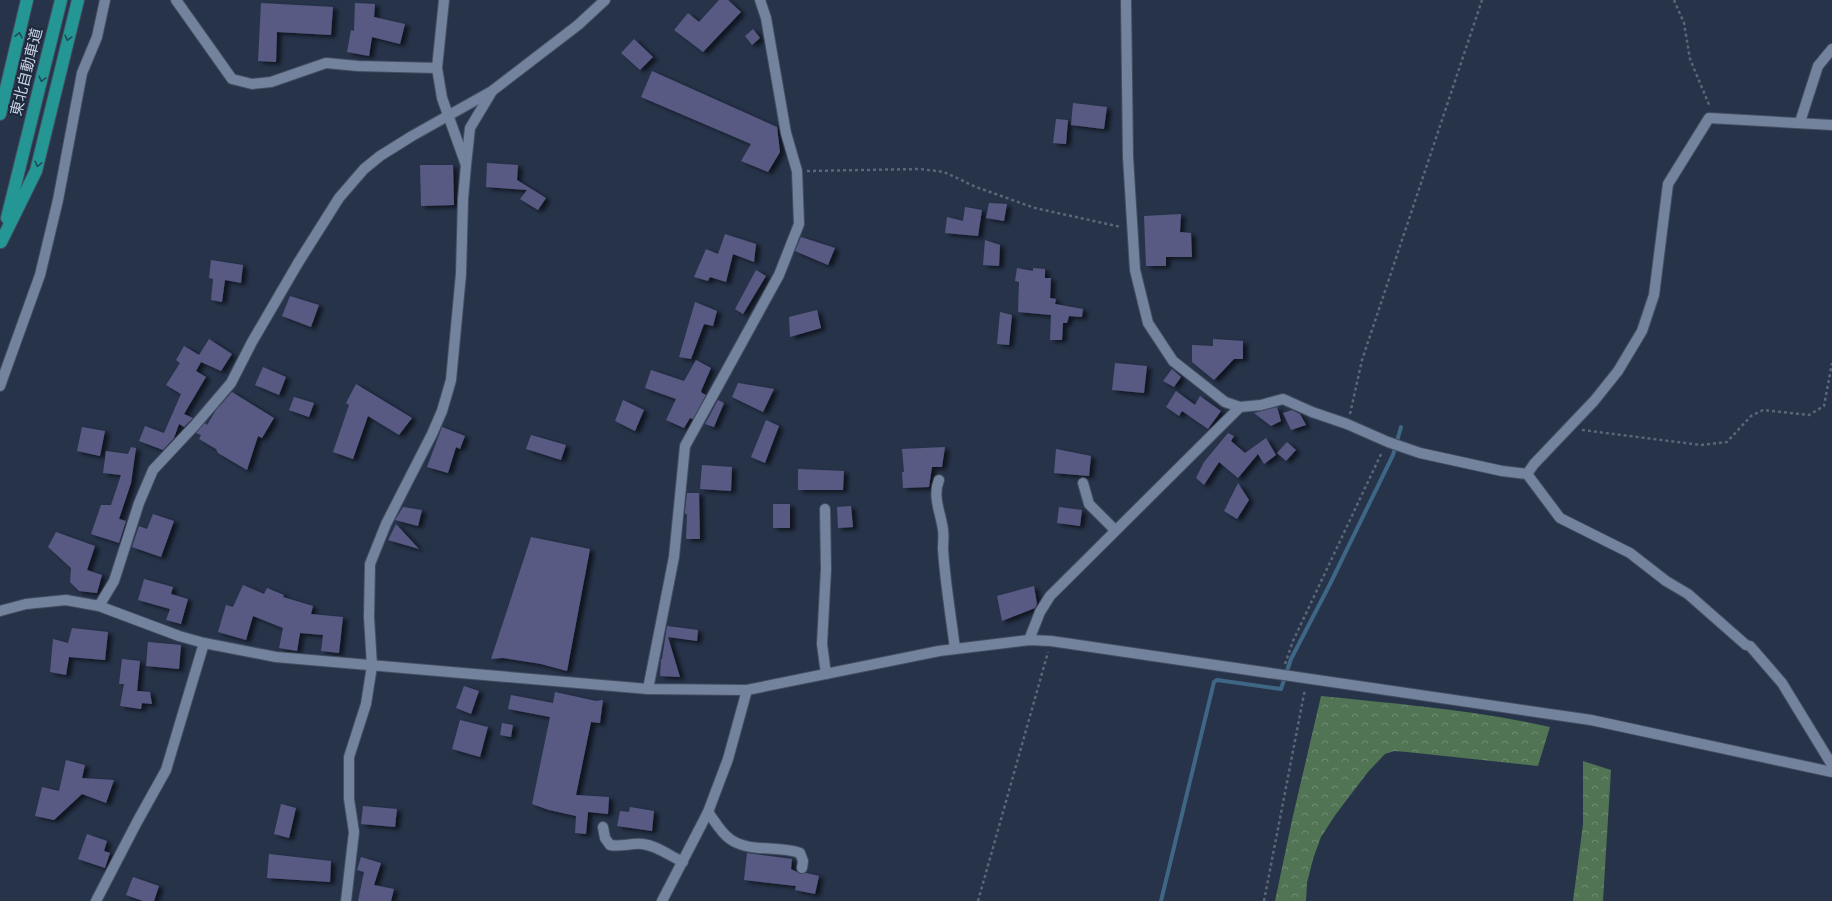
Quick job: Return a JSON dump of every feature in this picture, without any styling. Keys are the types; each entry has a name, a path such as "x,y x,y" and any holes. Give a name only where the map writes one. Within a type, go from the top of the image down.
{"highway":[{"name":"東北自動車道","path":"0,114 27,0"},
{"name":"東北自動車道","path":"0,243 60,0"},
{"path":"0,243 36,171 78,0"}],"street":[{"path":"0,386 40,274 58,200 82,73 97,37 106,0"},
{"path":"176,0 232,79 252,84 271,82 326,63 358,66 437,68"},
{"path":"444,0 437,68 442,98 466,165"},
{"path":"99,606 114,581 139,503 153,470 196,424 231,382 252,342 298,263 339,198 364,169 380,156 492,91 578,25 605,0"},
{"path":"648,689 674,557 685,446 779,274 799,224 797,171 786,133 766,18 760,0"},
{"path":"1126,0 1128,157 1134,227 1135,270 1148,323 1173,361 1225,402 1240,408 1283,400 1347,424 1388,442 1420,453 1502,472 1527,474 1560,518 1630,553 1666,581 1688,594 1746,645 1750,646 1782,683 1832,765"},
{"path":"1800,122 1818,66 1832,49"},
{"path":"346,901 354,832 349,799 349,757 366,704 372,666 369,617 370,564 386,524 442,412 451,380 461,274 463,199 470,128 492,91"},
{"path":"1527,474 1534,464 1594,401 1618,372 1642,331 1654,295 1668,184 1709,118 1832,125"},
{"path":"1029,640 1040,612 1050,596 1240,408"},
{"path":"939,480 936,490 936,498 943,532 943,549 956,649"},
{"path":"1083,483 1089,504 1115,530"},
{"path":"825,509 826,569 822,644 826,674"},
{"path":"0,611 26,604 66,600 99,606 179,636 204,643 276,657 648,689 747,690 956,649 1029,640 1051,641 1591,720 1832,772"},
{"path":"96,901 166,770 204,643"},
{"path":"662,901 708,812 728,759 747,690"},
{"path":"708,812 730,839 748,846 789,849 800,853 803,861 802,868"},
{"path":"603,827 605,838 610,845 617,846 643,844 654,846 683,862"}],"path":[{"path":"1347,424 1365,353 1482,0"},
{"path":"1674,0 1684,23 1690,59 1710,108 1709,118"},
{"path":"797,171 920,169 944,172 976,187 1035,208 1109,226 1134,227"},
{"path":"1568,428 1701,445 1727,442 1751,416 1763,410 1809,416 1824,406 1832,363"},
{"path":"1283,674 1293,641 1388,442"},
{"path":"978,901 1051,641"},
{"path":"1264,901 1306,678"}],"green space":[{"path":"1321,696 1465,712 1550,727 1538,766 1407,752 1394,751 1385,754 1368,772 1336,814 1321,837 1313,859 1307,883 1306,901 1275,901"},
{"path":"1583,761 1611,770 1603,901 1573,901 1583,824"}],"building":[{"path":"719,0 728,0 741,12 703,52 674,30 688,13 699,22"},
{"path":"261,3 333,7 331,35 277,32 276,62 258,61"},
{"path":"355,3 375,4 374,17 405,24 400,44 372,37 369,56 347,52 351,30 354,31"},
{"path":"753,29 760,38 752,45 745,36"},
{"path":"634,39 653,57 640,70 621,53"},
{"path":"652,71 777,127 780,152 768,172 741,161 751,144 641,97"},
{"path":"1073,103 1107,107 1104,129 1071,125"},
{"path":"1056,119 1068,120 1066,144 1053,143"},
{"path":"487,163 518,165 517,180 546,198 538,210 520,199 527,190 486,187"},
{"path":"420,165 453,165 454,205 421,206"},
{"path":"989,203 1007,204 1004,221 986,218"},
{"path":"965,207 982,210 978,236 945,233 947,217 963,221"},
{"path":"1181,214 1180,232 1191,233 1192,257 1166,257 1166,266 1146,266 1144,216"},
{"path":"725,234 756,244 754,262 733,254 726,282 710,277 708,281 694,277 706,249 718,254"},
{"path":"801,237 835,248 828,265 795,251"},
{"path":"985,240 1000,245 999,266 983,265"},
{"path":"211,260 243,265 241,283 225,280 222,302 211,300 213,279 209,278"},
{"path":"1017,268 1033,271 1033,268 1045,269 1045,278 1051,278 1050,298 1056,299 1055,304 1083,309 1082,317 1069,316 1067,323 1063,323 1062,340 1050,340 1051,315 1018,312 1019,282 1015,281"},
{"path":"756,270 766,276 743,314 735,309"},
{"path":"290,296 319,305 311,327 282,316"},
{"path":"695,302 717,311 713,326 704,324 691,359 679,357"},
{"path":"817,310 821,328 790,337 789,317"},
{"path":"1000,312 1012,315 1009,345 997,344"},
{"path":"209,339 232,354 221,371 201,362 196,371 206,377 184,414 193,418 184,427 179,424 174,438 163,450 139,441 145,426 164,433 181,394 166,385 180,363 176,360 184,346 199,355"},
{"path":"1213,339 1243,341 1243,359 1234,359 1214,380 1192,362 1192,345 1213,346"},
{"path":"696,360 711,368 701,391 706,395 693,419 690,418 684,428 666,420 676,399 645,388 651,370 684,381"},
{"path":"1115,363 1147,366 1144,393 1112,390"},
{"path":"263,367 286,377 279,395 255,385"},
{"path":"1172,369 1181,377 1174,387 1163,381"},
{"path":"738,383 774,389 763,412 732,397"},
{"path":"356,384 412,418 399,435 368,416 353,459 333,452 349,405 346,403"},
{"path":"1176,391 1195,405 1200,396 1221,411 1208,429 1182,411 1179,416 1166,407"},
{"path":"232,392 274,418 262,438 258,436 247,470 218,453 216,449 199,439 201,435 196,433 205,423 207,425 216,410"},
{"path":"294,397 314,403 309,417 289,410"},
{"path":"623,400 644,410 635,431 615,421"},
{"path":"718,400 724,403 714,427 705,424"},
{"path":"1277,407 1281,421 1271,426 1254,413"},
{"path":"1292,410 1300,414 1306,425 1291,430 1283,413"},
{"path":"766,420 779,426 765,463 751,457"},
{"path":"82,427 105,431 100,456 77,451"},
{"path":"442,427 465,436 460,449 456,447 448,473 427,467"},
{"path":"1228,433 1234,436 1231,441 1245,453 1266,438 1276,455 1264,464 1258,454 1238,478 1219,462 1204,485 1196,478 1204,462"},
{"path":"531,435 566,445 561,460 526,449"},
{"path":"1287,442 1296,450 1286,461 1277,453"},
{"path":"131,447 136,448 131,483 119,519 126,521 119,543 91,534 101,505 111,505 121,475 103,473 106,451 128,454"},
{"path":"945,447 942,467 932,467 929,487 903,488 902,472 904,472 902,449"},
{"path":"1056,449 1091,456 1089,476 1054,473"},
{"path":"702,465 732,467 731,491 700,489"},
{"path":"798,469 844,471 843,490 798,490"},
{"path":"1238,483 1249,500 1237,519 1224,511"},
{"path":"687,493 699,493 700,539 686,539 687,514 685,514 685,511"},
{"path":"773,504 790,504 790,528 773,528"},
{"path":"851,506 853,527 838,528 837,507"},
{"path":"403,507 422,510 418,526 395,520"},
{"path":"1059,507 1082,510 1080,526 1057,523"},
{"path":"153,514 174,521 161,557 132,547 139,526 147,529"},
{"path":"396,524 419,549 388,540"},
{"path":"56,532 95,546 87,570 102,575 97,593 79,591 70,582 71,568 48,547"},
{"path":"531,537 590,549 567,671 541,664 503,658 491,659"},
{"path":"144,579 173,587 171,594 188,599 181,624 166,620 170,609 138,600"},
{"path":"243,585 264,594 267,588 284,595 283,597 313,606 311,614 343,617 339,653 321,651 323,635 300,633 297,651 279,648 283,628 253,616 246,640 218,632 226,605 233,607"},
{"path":"1034,586 1037,604 1035,608 1002,621 997,596"},
{"path":"667,626 698,630 697,641 668,637 680,677 660,676 661,659"},
{"path":"72,628 108,632 105,660 69,657 66,675 50,672 53,639 68,643"},
{"path":"148,642 181,645 179,669 146,666"},
{"path":"122,659 140,661 137,691 150,692 152,704 142,703 141,709 120,706 124,684 119,684"},
{"path":"464,686 479,691 471,714 456,708"},
{"path":"555,692 596,701 603,700 600,723 591,722 576,795 609,797 608,814 588,812 586,834 575,833 576,816 549,810 532,804 550,717 508,709 511,695 553,703"},
{"path":"460,720 488,727 480,757 452,749"},
{"path":"502,723 513,725 511,737 500,735"},
{"path":"66,760 85,765 82,778 114,780 106,803 82,794 54,820 35,816 42,787 59,791"},
{"path":"281,804 296,808 289,838 274,834"},
{"path":"363,806 397,809 395,827 361,824"},
{"path":"630,807 654,811 652,831 617,826 620,811 629,812"},
{"path":"87,834 107,841 104,851 110,853 105,868 78,859"},
{"path":"747,853 792,859 791,869 801,874 806,873 819,876 815,894 795,890 796,886 744,880"},
{"path":"269,854 331,861 330,882 267,878"},
{"path":"361,857 381,863 374,885 394,889 391,901 358,901 364,872 357,870"},
{"path":"133,877 159,886 154,901 143,901 126,895"}],"waterway":[{"path":"1161,901 1214,682 1217,680 1281,689 1291,659 1330,584 1393,455 1401,427"}]}
